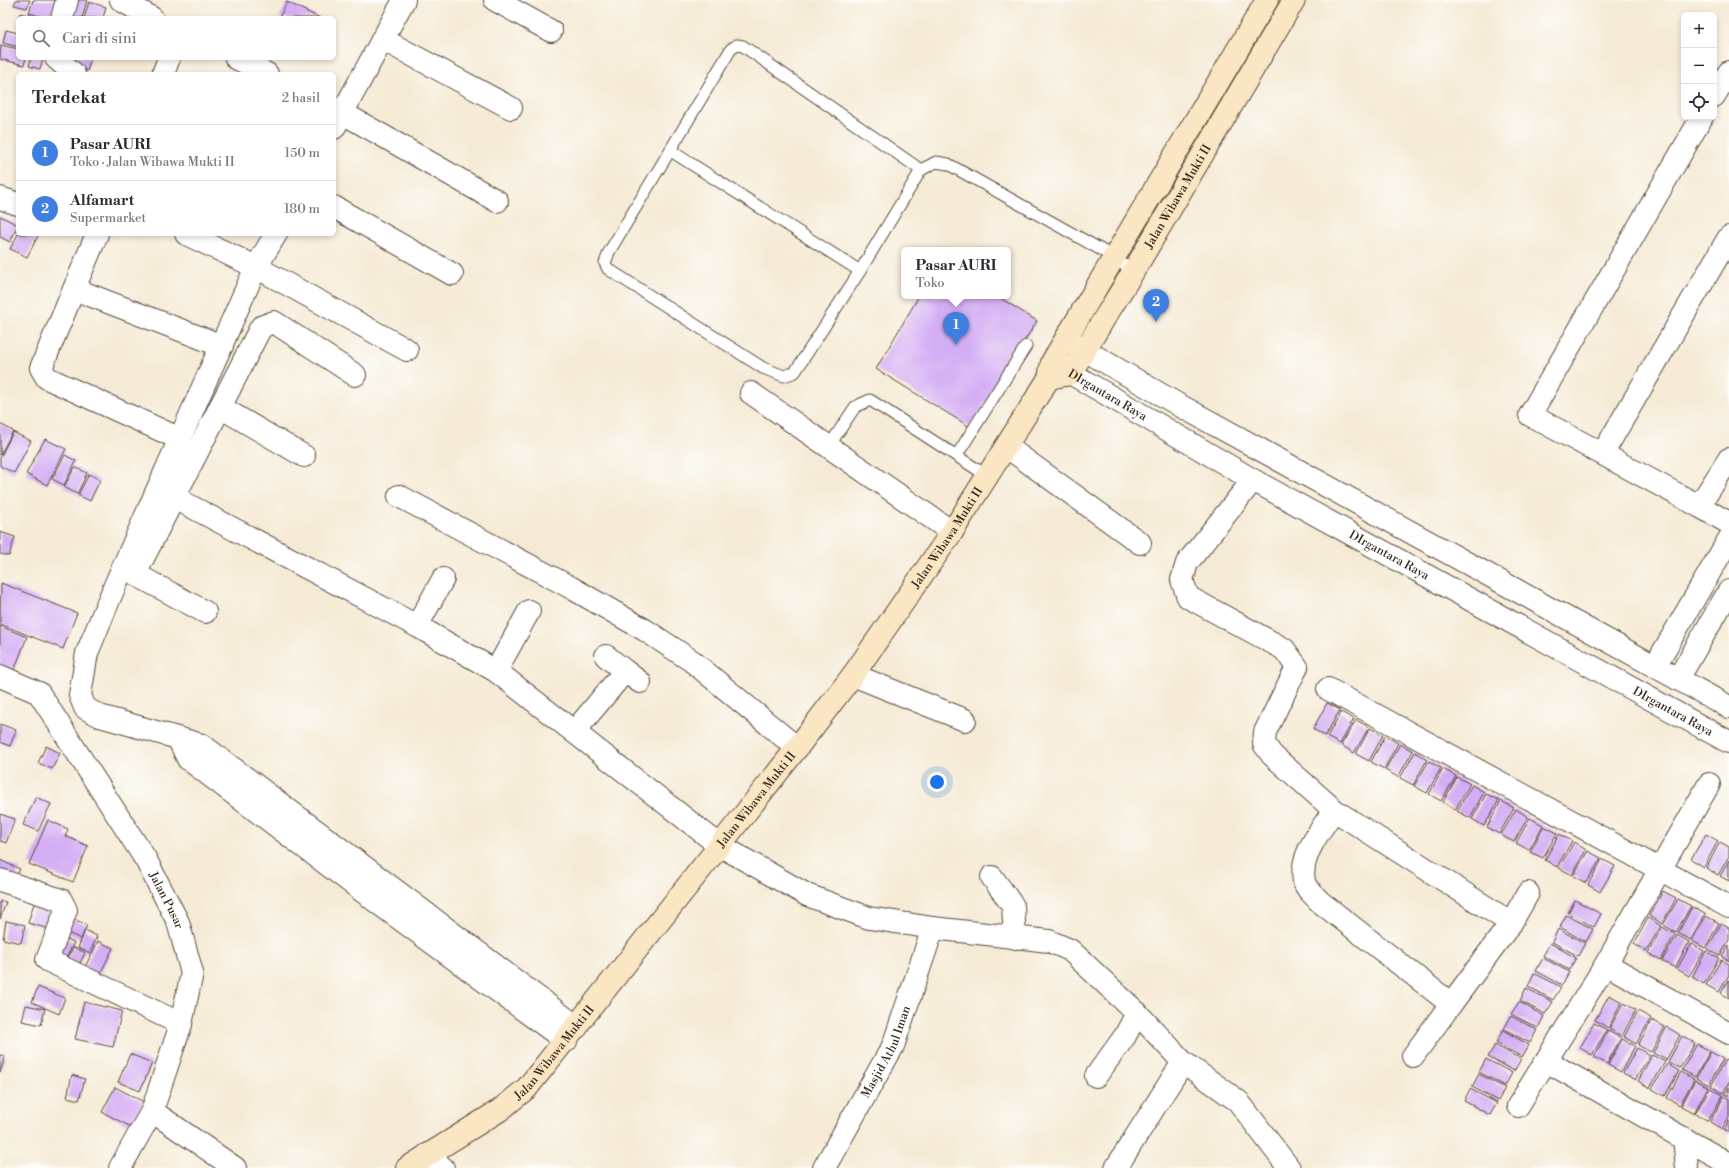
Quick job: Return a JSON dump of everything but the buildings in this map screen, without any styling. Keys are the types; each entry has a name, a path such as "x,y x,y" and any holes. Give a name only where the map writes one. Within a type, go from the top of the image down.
{"main road":[{"name":"Jalan Wibawa Mukti II","path":"407,1168 435,1162 527,1088 797,748 853,675 952,532 1007,447 1066,340 1263,2"},
{"name":"Jalan Wibawa Mukti II","path":"1070,374 1133,272 1290,7"},
{"path":"1050,370 1070,374"}],"street":[{"path":"63,16 67,0"},
{"path":"121,0 149,16"},
{"path":"404,0 337,116 497,202"},
{"path":"495,0 551,31"},
{"path":"1263,2 1290,7"},
{"path":"382,39 511,108"},
{"path":"58,60 72,72"},
{"path":"164,72 169,60"},
{"path":"240,60 263,72"},
{"path":"1700,120 1530,415 1603,453 1729,523"},
{"path":"0,198 16,203"},
{"path":"336,208 452,274"},
{"path":"97,236 41,368 47,378 180,439"},
{"path":"190,236 256,267 407,350"},
{"path":"275,236 256,267 116,583 87,653 80,695 85,708 100,716 179,740 188,759 218,769 571,1034"},
{"path":"1603,453 1729,237"},
{"path":"74,289 222,346"},
{"path":"205,612 135,574 261,327 274,322 355,375"},
{"path":"1066,340 1179,405 1729,707"},
{"name":"DIrgantara Raya","path":"1070,374 1253,480 1543,641 1729,742"},
{"path":"751,393 952,532"},
{"path":"1165,428 1179,405"},
{"path":"220,407 304,456"},
{"path":"1007,447 1140,543"},
{"path":"1699,506 1729,459"},
{"path":"1253,480 1242,496 1187,563 1182,580 1188,597 1284,649 1297,667 1265,732 1264,744 1272,755 1334,810 1511,923"},
{"path":"399,496 570,587 645,630 692,661 797,748"},
{"path":"173,497 417,626 496,671 719,845 807,895 868,918 933,928 1048,941 1070,950 1137,1013 1183,1062 1238,1101 1289,1168"},
{"path":"1655,666 1729,539"},
{"path":"417,626 443,579"},
{"path":"1678,678 1729,591"},
{"path":"496,671 529,611"},
{"path":"1543,641 1558,612"},
{"path":"574,732 632,676 606,656"},
{"path":"853,675 966,720"},
{"name":"Jalan Pusar","path":"0,676 39,692 146,860 178,922 192,973 181,1024 152,1111 120,1168"},
{"path":"1328,689 1729,908"},
{"path":"1518,1106 1606,964 1661,871 1709,784"},
{"path":"1334,810 1319,832 1303,865 1304,883 1319,902 1451,1004"},
{"path":"992,877 1013,906 1015,938"},
{"path":"0,880 61,900 66,910 47,960 181,1024"},
{"path":"1413,1056 1511,923 1528,893"},
{"name":"Masjid Athul Iman","path":"824,1168 892,1046 933,928"},
{"path":"1606,964 1729,1033"},
{"path":"1096,1076 1125,1036 1137,1013"},
{"path":"1546,1061 1729,1164"},
{"path":"1116,1168 1183,1062"},
{"path":"152,1111 235,1168"},
{"path":"1684,1138 1687,1168"}],"lane":[{"path":"921,170 743,46 737,45 731,49 609,252 606,263 608,269 756,364 784,376 795,372 860,271 921,170 936,162 948,164 1114,257 1133,272"},
{"path":"671,151 860,271"},
{"path":"957,455 1026,346"},
{"path":"829,446 855,406 870,400 989,476"}],"place":[{"name":"Alfamart","path":"1156,322"},
{"name":"Pasar AURI","path":"956,345"}]}
